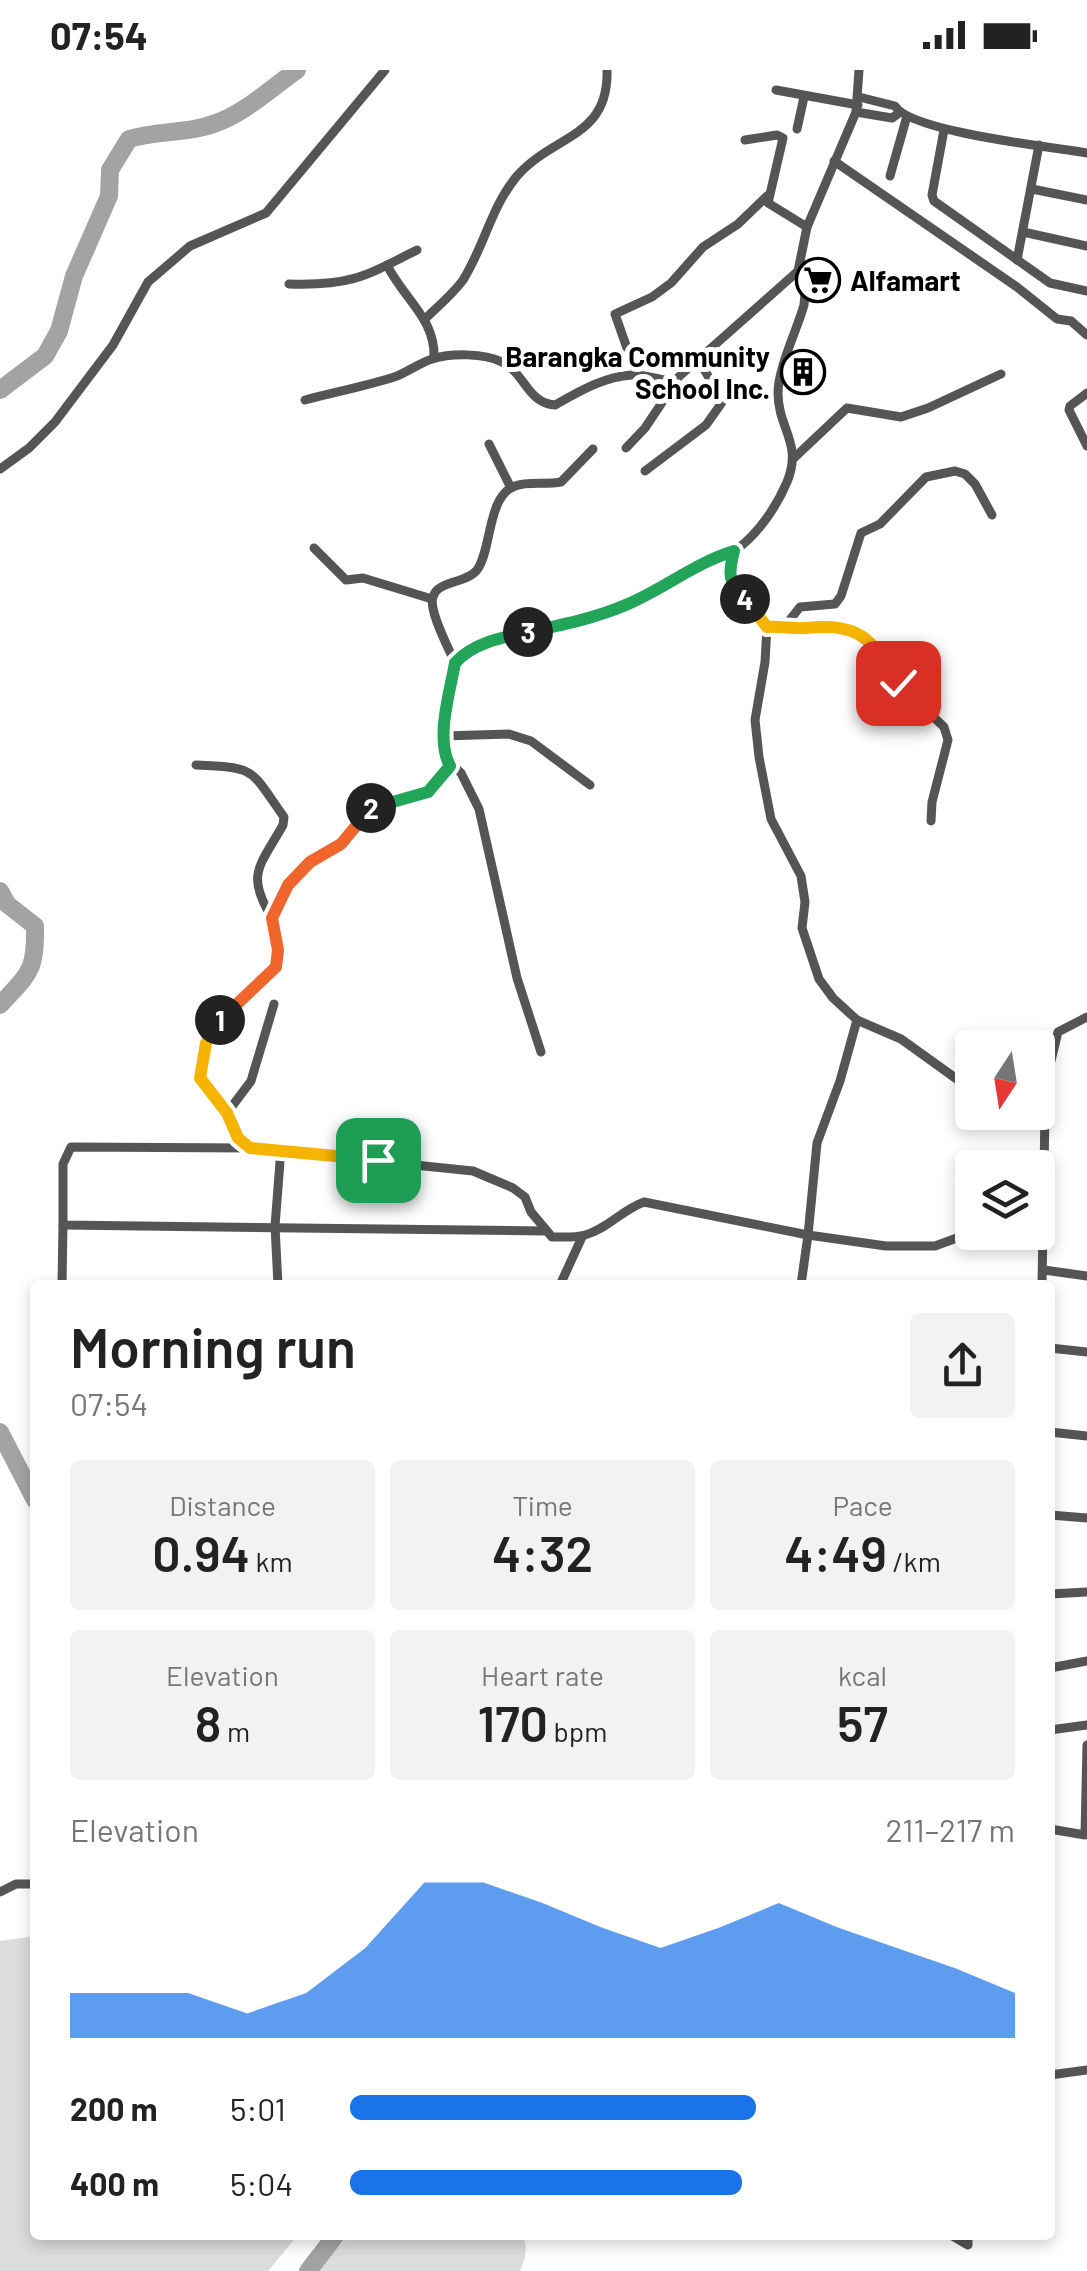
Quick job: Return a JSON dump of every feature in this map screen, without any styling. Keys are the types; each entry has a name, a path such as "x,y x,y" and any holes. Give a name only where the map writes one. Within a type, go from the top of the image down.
{"street":[{"path":"0,469 30,448 55,422 113,344 148,282 190,246 266,213 385,70"},
{"path":"425,320 461,283 490,218 517,176 547,150 593,121 608,90 606,70"},
{"path":"541,1052 517,978 480,808 460,773 446,759 444,736 455,663 460,656 506,636 594,616 627,604 682,572 734,551 754,534 768,514 787,482 794,458 778,394 804,305 798,270 807,228 858,105 859,70"},
{"path":"776,90 858,105 896,106 903,114 944,130 1087,153"},
{"path":"796,129 804,97"},
{"path":"890,176 903,114"},
{"path":"944,130 934,201 1050,283 1087,291"},
{"path":"636,374 615,314 671,283 703,247 738,224 767,196 784,138 778,135 745,140"},
{"path":"1017,260 1040,145"},
{"path":"834,161 1057,319 1070,321 1087,335"},
{"path":"1032,189 1087,200"},
{"path":"767,196 773,208 807,228"},
{"path":"1023,232 1087,246"},
{"path":"289,284 334,285 360,278 416,250"},
{"path":"387,265 396,284 432,330 434,358"},
{"path":"305,400 397,376 434,358 490,358 504,362 536,400 548,405 606,378 636,374 674,381 798,270"},
{"path":"645,471 706,425 722,403 700,360"},
{"path":"794,458 847,408 900,416 928,408 1001,374"},
{"path":"626,448 678,378"},
{"path":"1087,394 1069,410 1087,446"},
{"path":"488,444 511,488"},
{"path":"432,599 439,587 465,579 480,567 493,518 511,488 561,482 594,449"},
{"path":"785,626 800,608 835,604 841,596 860,533 880,524 926,478 955,471 965,474 992,515"},
{"path":"314,548 346,580 364,578 432,599"},
{"path":"734,551 730,584 767,627 755,720 771,818 801,876 805,902 802,928 819,979 858,1020 901,1039 955,1078"},
{"path":"432,599 455,663"},
{"path":"767,627 821,625 851,630 874,645 898,683 944,726 948,740 932,802 932,821"},
{"path":"444,736 509,734 532,741 590,785"},
{"path":"196,764 244,767 252,772 284,817 284,826 256,871 258,896 272,918 278,950 276,967 216,1023 206,1043 200,1078 227,1113 238,1138 250,1148"},
{"path":"272,918 288,885 310,862 341,844 372,808 428,792 450,766"},
{"path":"227,1113 251,1081 274,1004"},
{"path":"1055,1044 1058,1032 1087,1017"},
{"path":"802,1280 817,1144 858,1020"},
{"path":"62,1280 63,1164 71,1147 250,1148 474,1171 524,1197 552,1237 582,1237 644,1202 808,1235 886,1246 935,1246 955,1239"},
{"path":"278,1280 274,1226 281,1150"},
{"path":"62,1225 545,1231"},
{"path":"562,1280 582,1237"},
{"path":"1043,1250 1043,1280"},
{"path":"1044,1270 1087,1276"},
{"path":"1055,1349 1087,1352"},
{"path":"1055,1433 1087,1436"},
{"path":"1055,1516 1087,1518"},
{"path":"1055,1594 1087,1592"},
{"path":"1055,1667 1087,1661"},
{"path":"1055,1729 1087,1725"},
{"path":"1055,1830 1085,1835 1087,1745"},
{"path":"0,1892 16,1884 30,1884"},
{"path":"1055,2074 1087,2070"}],"shaded area":[{"path":"30,1937 30,2240 294,2240 268,2271 0,2271 0,1941"},
{"path":"345,2240 525,2243 520,2271 317,2271"}],"waterway":[{"path":"0,390 45,356 59,331 74,276 109,196 110,170 129,139 195,129 227,119 297,70"},
{"path":"0,891 7,904 35,926 29,971 0,1005"},
{"path":"0,1432 30,1490"},
{"path":"308,2271 332,2240"}],"place":[{"name":"Alfamart","path":"818,280"},
{"name":"Barangka Community School Inc.","path":"803,372"}],"route":[{"path":"378,1160 250,1148 238,1138 227,1113 200,1078 206,1043 216,1023 276,967 278,950 272,918 288,885 310,862 341,844 372,808 428,792 450,766 444,736 455,663 460,656 506,636 560,625 627,604 682,572 734,551 730,584 767,627 821,625 851,630 874,645 898,683"}]}
